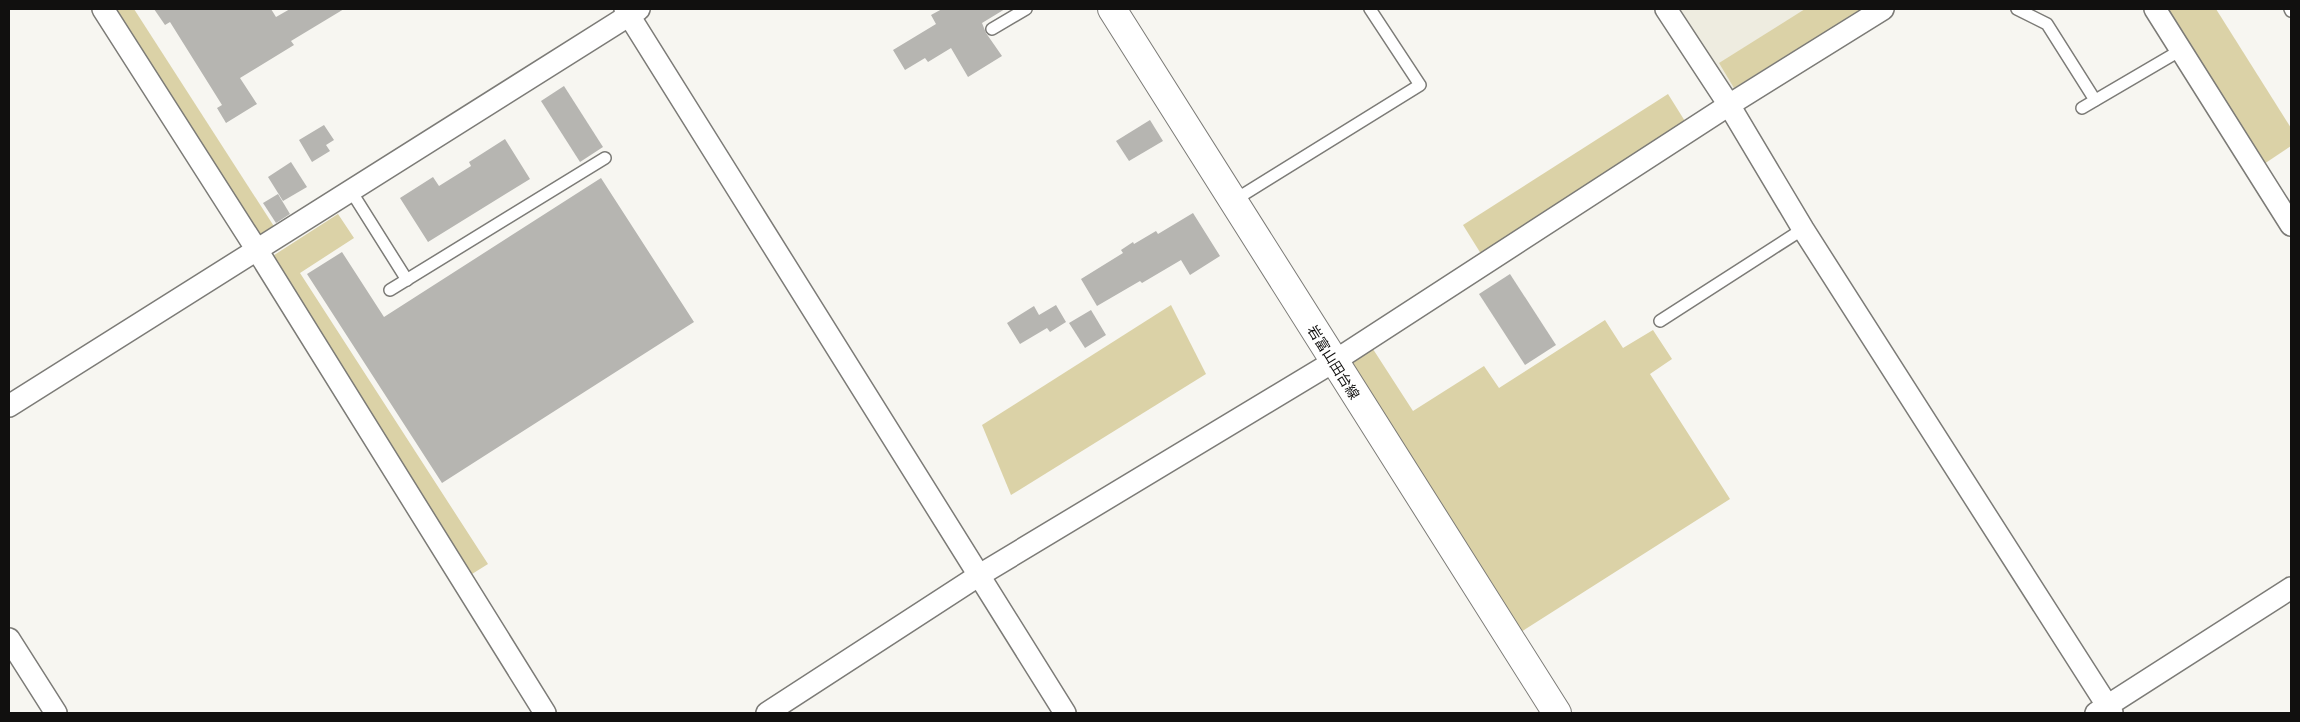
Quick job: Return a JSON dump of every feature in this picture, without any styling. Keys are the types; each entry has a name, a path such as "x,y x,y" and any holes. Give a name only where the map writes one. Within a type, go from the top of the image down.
{"main road":[{"name":"岩富山田台線","path":"1112,9 1333,362 1557,713"}],"street":[{"path":"103,9 257,250 545,713"},
{"path":"1666,9 1729,106 1803,229 2105,711 2291,588"},
{"path":"767,713 978,576 1333,362 1729,106 1883,9"},
{"path":"2155,9 2291,225"},
{"path":"9,406 351,191 631,11 978,576 1065,713"},
{"path":"9,639 56,713"}],"lane":[{"path":"992,29 1026,9"},
{"path":"1233,201 1420,85 1370,9"},
{"path":"2017,9 2047,24 2095,100"},
{"path":"2082,108 2181,50"},
{"path":"390,290 605,158"},
{"path":"351,191 406,280"},
{"path":"1660,321 1803,229"}],"shaded area":[{"path":"111,9 134,9 277,231 261,241"},
{"path":"1673,9 1872,9 1731,98"},
{"path":"1805,9 1862,9 1734,88 1719,63"},
{"path":"2167,9 2216,9 2291,128 2291,146 2264,164"},
{"path":"1668,94 1688,126 1483,257 1463,225"},
{"path":"338,214 354,238 300,273 488,564 472,574 268,259"},
{"path":"1171,305 1206,374 1011,495 982,425"},
{"path":"1605,320 1623,348 1653,330 1672,359 1650,374 1730,499 1521,632 1346,361 1371,346 1413,411 1484,366 1499,388"}],"building":[{"path":"154,9 271,9 276,17 290,9 344,9 291,41 294,45 240,78 257,104 226,123 217,108 222,105 170,22 165,25"},
{"path":"942,9 1005,9 982,23 986,33 1002,56 968,77 951,48 928,62 925,58 905,70 893,50 936,24 931,15"},
{"path":"564,86 603,147 580,162 541,101"},
{"path":"1150,120 1163,141 1129,161 1116,141"},
{"path":"324,125 334,140 326,145 330,151 312,162 299,140"},
{"path":"505,139 530,179 428,242 400,198 433,177 439,186 471,166 469,162"},
{"path":"291,162 307,187 283,201 268,177"},
{"path":"601,178 694,322 442,483 307,274 342,252 384,317"},
{"path":"278,194 290,214 276,223 263,203"},
{"path":"1193,213 1220,256 1190,275 1181,260 1097,306 1081,279 1123,253 1121,250 1133,242 1134,244 1156,231 1158,234"},
{"path":"1510,274 1556,345 1525,365 1479,294"},
{"path":"1056,305 1066,322 1050,332 1047,328 1020,344 1007,323 1034,306 1039,315"},
{"path":"1091,310 1106,335 1085,348 1069,323"}]}
